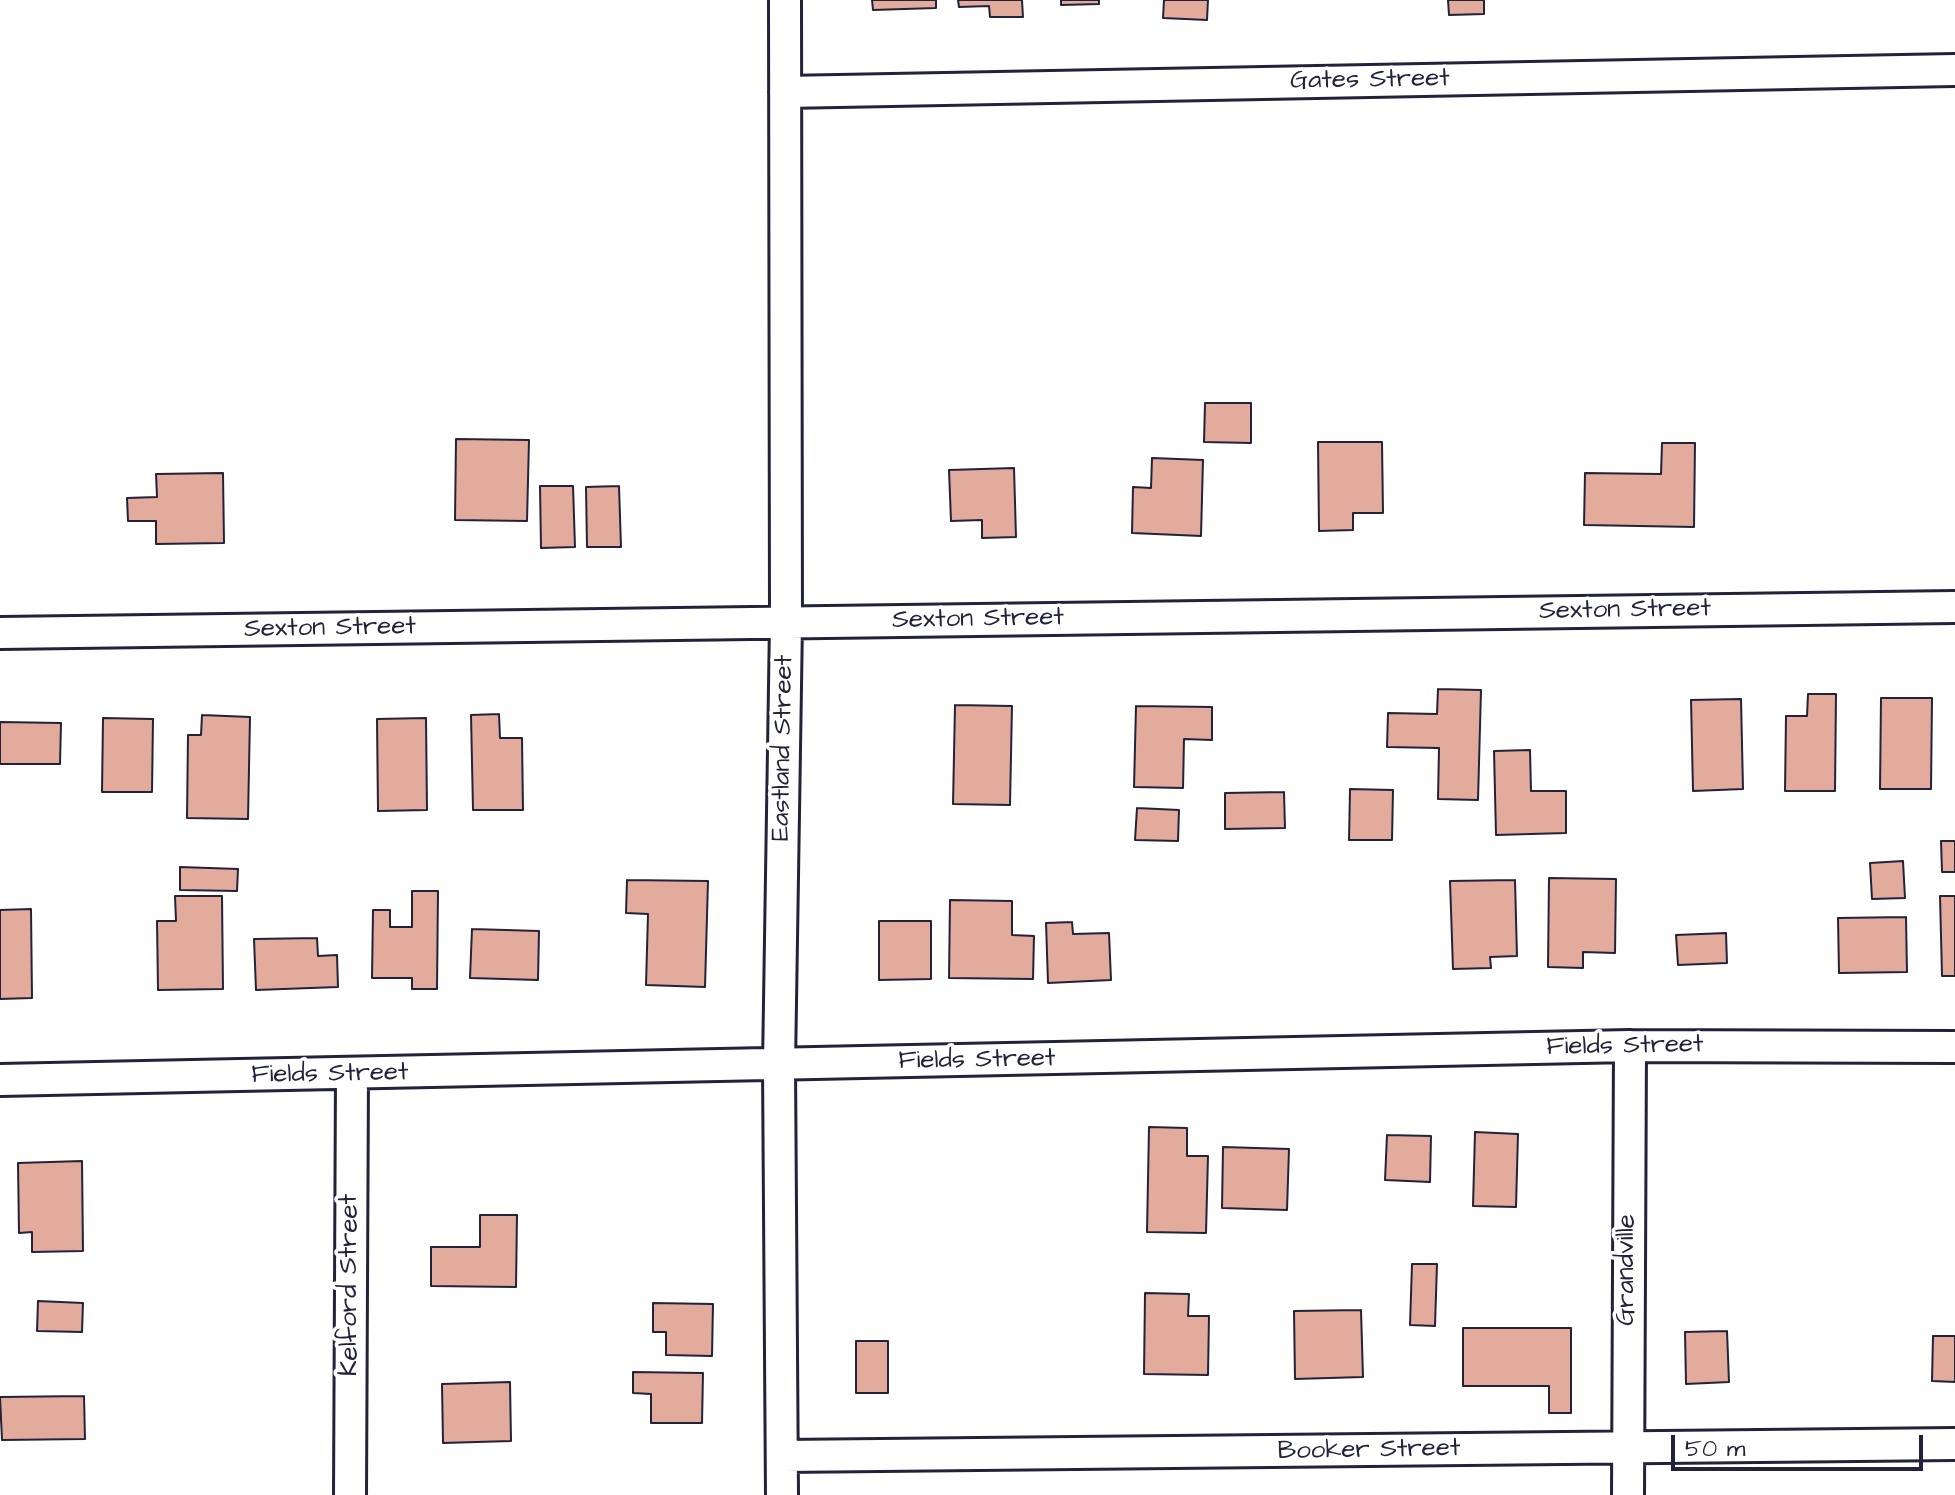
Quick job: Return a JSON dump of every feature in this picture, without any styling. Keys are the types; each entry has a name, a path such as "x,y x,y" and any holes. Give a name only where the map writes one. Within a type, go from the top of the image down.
{"street":[{"name":"Eastland Street","path":"782,1495 779,1065 786,623 785,0"},
{"name":"Gates Street","path":"785,92 1955,70"},
{"name":"Sexton Street","path":"0,633 1955,607"},
{"name":"Fields Street","path":"0,1080 1630,1046 1955,1047"},
{"name":"Grandville","path":"1628,1495 1630,1046"},
{"name":"Kelford Street","path":"350,1495 352,1075"},
{"name":"Booker Street","path":"783,1456 1955,1444"}],"building":[{"path":"872,0 936,0 936,8 873,10"},
{"path":"958,0 1022,0 1023,17 990,17 989,6 959,7"},
{"path":"1061,0 1099,0 1099,4 1061,5"},
{"path":"1164,0 1208,0 1207,20 1163,18"},
{"path":"1448,0 1484,0 1484,14 1449,15"},
{"path":"1205,403 1251,403 1251,443 1204,442"},
{"path":"456,439 529,440 527,521 455,520"},
{"path":"1318,442 1382,442 1383,513 1353,513 1353,530 1319,531"},
{"path":"1662,443 1695,443 1694,527 1584,525 1585,473 1661,474"},
{"path":"1152,458 1203,460 1201,536 1132,533 1133,487 1151,488"},
{"path":"1014,468 1016,537 982,538 982,520 951,521 949,470"},
{"path":"223,473 224,543 156,544 156,521 128,521 127,498 157,497 156,474"},
{"path":"540,486 573,486 575,547 541,548"},
{"path":"619,486 621,547 587,547 586,487"},
{"path":"1438,689 1481,690 1478,800 1438,799 1439,748 1387,747 1388,713 1437,714"},
{"path":"1808,694 1836,694 1835,791 1785,791 1786,716 1807,716"},
{"path":"1881,698 1932,698 1931,789 1880,789"},
{"path":"1741,699 1743,789 1693,791 1691,700"},
{"path":"955,705 1012,706 1010,805 953,804"},
{"path":"1136,706 1212,707 1212,740 1184,739 1183,788 1134,787"},
{"path":"499,714 500,738 522,738 523,810 473,810 471,715"},
{"path":"202,715 250,717 248,819 187,818 188,735 201,735"},
{"path":"103,718 153,719 152,792 102,792"},
{"path":"426,718 427,810 378,811 377,719"},
{"path":"0,722 61,723 60,764 0,764"},
{"path":"1530,750 1531,791 1566,791 1566,833 1496,835 1494,751"},
{"path":"1350,789 1393,790 1392,840 1349,840"},
{"path":"1284,792 1285,828 1225,829 1225,793"},
{"path":"1137,808 1179,810 1178,841 1135,840"},
{"path":"1941,841 1955,841 1955,872 1942,872"},
{"path":"1903,861 1905,898 1872,899 1870,863"},
{"path":"180,867 238,869 237,891 180,890"},
{"path":"1549,878 1616,879 1615,953 1583,952 1583,968 1548,967"},
{"path":"627,880 708,881 705,987 646,985 648,914 626,913"},
{"path":"1515,880 1517,956 1490,957 1491,968 1453,969 1450,881"},
{"path":"412,891 438,891 437,989 412,989 412,978 372,978 373,910 390,910 390,927 412,927"},
{"path":"175,896 222,896 223,989 158,990 157,921 176,921"},
{"path":"1940,896 1955,896 1955,976 1942,976"},
{"path":"950,900 1012,901 1012,935 1034,936 1033,979 949,978"},
{"path":"31,909 32,998 0,999 0,910"},
{"path":"1906,917 1907,972 1839,973 1838,918"},
{"path":"879,921 931,921 931,979 879,980"},
{"path":"1072,922 1073,934 1109,933 1111,980 1048,983 1046,923"},
{"path":"472,929 539,931 538,980 470,978"},
{"path":"1726,933 1727,963 1678,965 1676,935"},
{"path":"317,938 318,956 337,955 338,987 256,990 254,939"},
{"path":"1149,1127 1187,1128 1187,1156 1208,1156 1206,1233 1147,1232"},
{"path":"1475,1132 1518,1134 1516,1207 1473,1206"},
{"path":"1387,1135 1431,1136 1430,1182 1385,1180"},
{"path":"1223,1147 1289,1149 1287,1210 1222,1208"},
{"path":"82,1161 83,1251 32,1252 32,1232 19,1233 18,1163"},
{"path":"480,1215 517,1215 516,1287 431,1286 431,1247 480,1247"},
{"path":"1412,1264 1437,1264 1435,1326 1410,1325"},
{"path":"1145,1293 1189,1294 1188,1316 1209,1316 1208,1375 1144,1374"},
{"path":"38,1301 83,1303 82,1332 37,1331"},
{"path":"653,1303 713,1304 712,1356 666,1355 666,1332 653,1332"},
{"path":"1361,1310 1363,1377 1295,1379 1294,1311"},
{"path":"1463,1328 1571,1328 1571,1413 1549,1413 1549,1386 1463,1386"},
{"path":"1727,1331 1729,1382 1686,1384 1685,1332"},
{"path":"1933,1336 1955,1336 1955,1382 1932,1381"},
{"path":"856,1341 888,1341 888,1393 856,1393"},
{"path":"633,1372 703,1373 702,1423 651,1423 651,1394 633,1393"},
{"path":"510,1382 511,1441 443,1443 442,1384"},
{"path":"84,1396 85,1439 2,1440 0,1397"}]}
